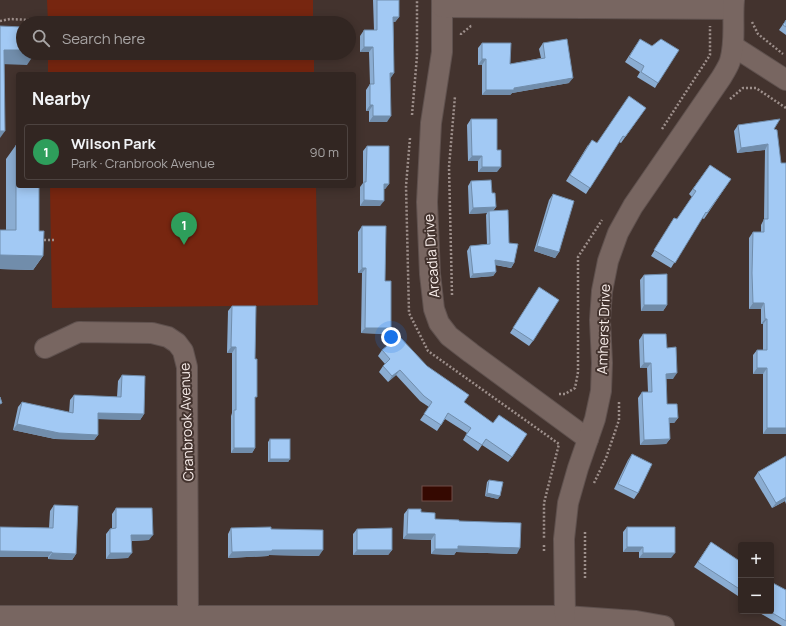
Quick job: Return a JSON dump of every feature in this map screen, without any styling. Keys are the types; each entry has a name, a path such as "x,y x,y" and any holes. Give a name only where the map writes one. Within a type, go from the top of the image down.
{"street":[{"path":"442,4 710,9 733,4"},
{"name":"Arcadia Drive","path":"442,4 442,52 431,123 427,202 430,274 434,309 439,323 448,336 588,439"},
{"name":"Amherst Drive","path":"565,616 564,539 568,503 595,419 601,391 602,363 600,320 602,291 608,261 618,233 633,206 721,78 730,62 733,46 733,4"},
{"path":"733,46 786,80"},
{"name":"Cranbrook Avenue","path":"45,348 79,332 152,333 168,336 177,343 183,351 187,367 188,617"},
{"path":"0,616 44,621 188,617 565,616 636,621 664,626"}],"path":[{"path":"412,117 417,56 416,0"},
{"path":"659,134 710,55 710,9"},
{"path":"0,21 16,19"},
{"path":"751,20 758,34 786,57"},
{"path":"460,42 461,34 471,26 478,26"},
{"path":"730,99 743,88 756,88 786,108"},
{"path":"453,302 449,167 456,89"},
{"path":"411,133 406,186 409,313 428,351 559,444 544,503 544,551"},
{"path":"553,394 565,394 575,388 578,372 578,257 604,218"},
{"path":"39,240 55,240"},
{"path":"591,489 606,458 619,420 619,396"},
{"path":"585,525 585,579"}],"shaded area":[{"path":"47,0 313,0 313,16 48,16"},
{"path":"48,60 314,60 314,72 48,72"},
{"path":"50,188 316,188 318,305 52,308"},
{"path":"422,486 452,486 452,501 422,501"}],"building":[{"path":"377,0 399,0 399,17 393,17 394,73 390,73 391,116 373,116 373,105 370,105 370,84 374,84 373,47 364,47 364,30 377,30"},
{"path":"786,20 786,27 783,25"},
{"path":"0,26 16,27 16,50 4,50 5,131 0,131"},
{"path":"567,39 573,78 514,88 514,90 486,90 486,59 482,59 482,43 511,43 510,64 545,58 543,43"},
{"path":"640,39 652,46 661,39 679,50 658,83 641,72 644,66 629,57"},
{"path":"629,96 646,108 625,137 623,136 590,188 570,175 592,140 597,143"},
{"path":"471,119 497,119 497,150 501,150 501,167 482,167 482,156 472,156"},
{"path":"780,119 774,129 777,130 781,163 786,163 786,428 767,428 767,368 757,368 757,350 767,350 767,319 765,319 764,303 753,303 752,273 753,232 764,232 764,219 768,219 768,144 741,148 738,125"},
{"path":"367,146 389,146 389,184 384,184 384,201 364,200"},
{"path":"710,165 731,179 707,213 706,212 675,263 654,250 674,218 677,219 696,191 693,189"},
{"path":"491,180 492,193 495,193 496,207 473,208 471,181"},
{"path":"16,188 39,188 39,231 44,231 43,256 0,255 0,230 16,230"},
{"path":"553,194 574,201 559,252 537,246"},
{"path":"508,210 509,243 518,244 514,263 495,260 496,272 473,274 470,246 490,244 489,211"},
{"path":"362,226 386,226 385,281 391,281 391,328 365,328 366,268 362,268"},
{"path":"667,274 667,305 644,305 644,275"},
{"path":"539,287 559,300 533,341 513,328"},
{"path":"232,306 256,306 255,359 257,359 257,397 255,397 255,448 234,448 234,410 236,410 236,347 231,347"},
{"path":"643,334 666,334 667,348 676,347 677,373 666,374 667,404 677,404 678,418 669,418 670,439 644,440 642,392 652,392 651,363 644,363"},
{"path":"399,336 427,366 469,395 464,402 493,423 499,415 527,434 512,457 486,439 482,445 466,435 471,428 448,413 441,425 424,414 432,402 424,396 400,370 392,376 383,366 390,359 382,350"},
{"path":"122,375 145,376 144,414 98,413 98,435 59,433 17,424 22,402 73,413 74,395 121,397"},
{"path":"270,439 290,439 290,459 270,459"},
{"path":"632,454 652,464 638,493 618,484"},
{"path":"786,456 786,497 776,503 758,472"},
{"path":"489,480 503,482 500,496 487,493"},
{"path":"54,505 78,506 76,554 0,551 0,527 53,528"},
{"path":"116,508 152,508 153,535 131,535 132,553 110,553 110,529 116,528"},
{"path":"408,509 421,509 421,512 435,513 435,519 521,523 520,548 458,546 458,549 435,549 435,534 407,534"},
{"path":"271,527 271,529 323,530 323,550 232,552 231,528"},
{"path":"627,527 675,527 675,553 643,553 643,547 627,547"},
{"path":"392,528 392,550 357,550 357,529"},
{"path":"711,542 738,560 738,588 698,562"},
{"path":"774,584 786,590 786,621 774,614"}],"place":[{"name":"Wilson Park","path":"184,245"}]}
